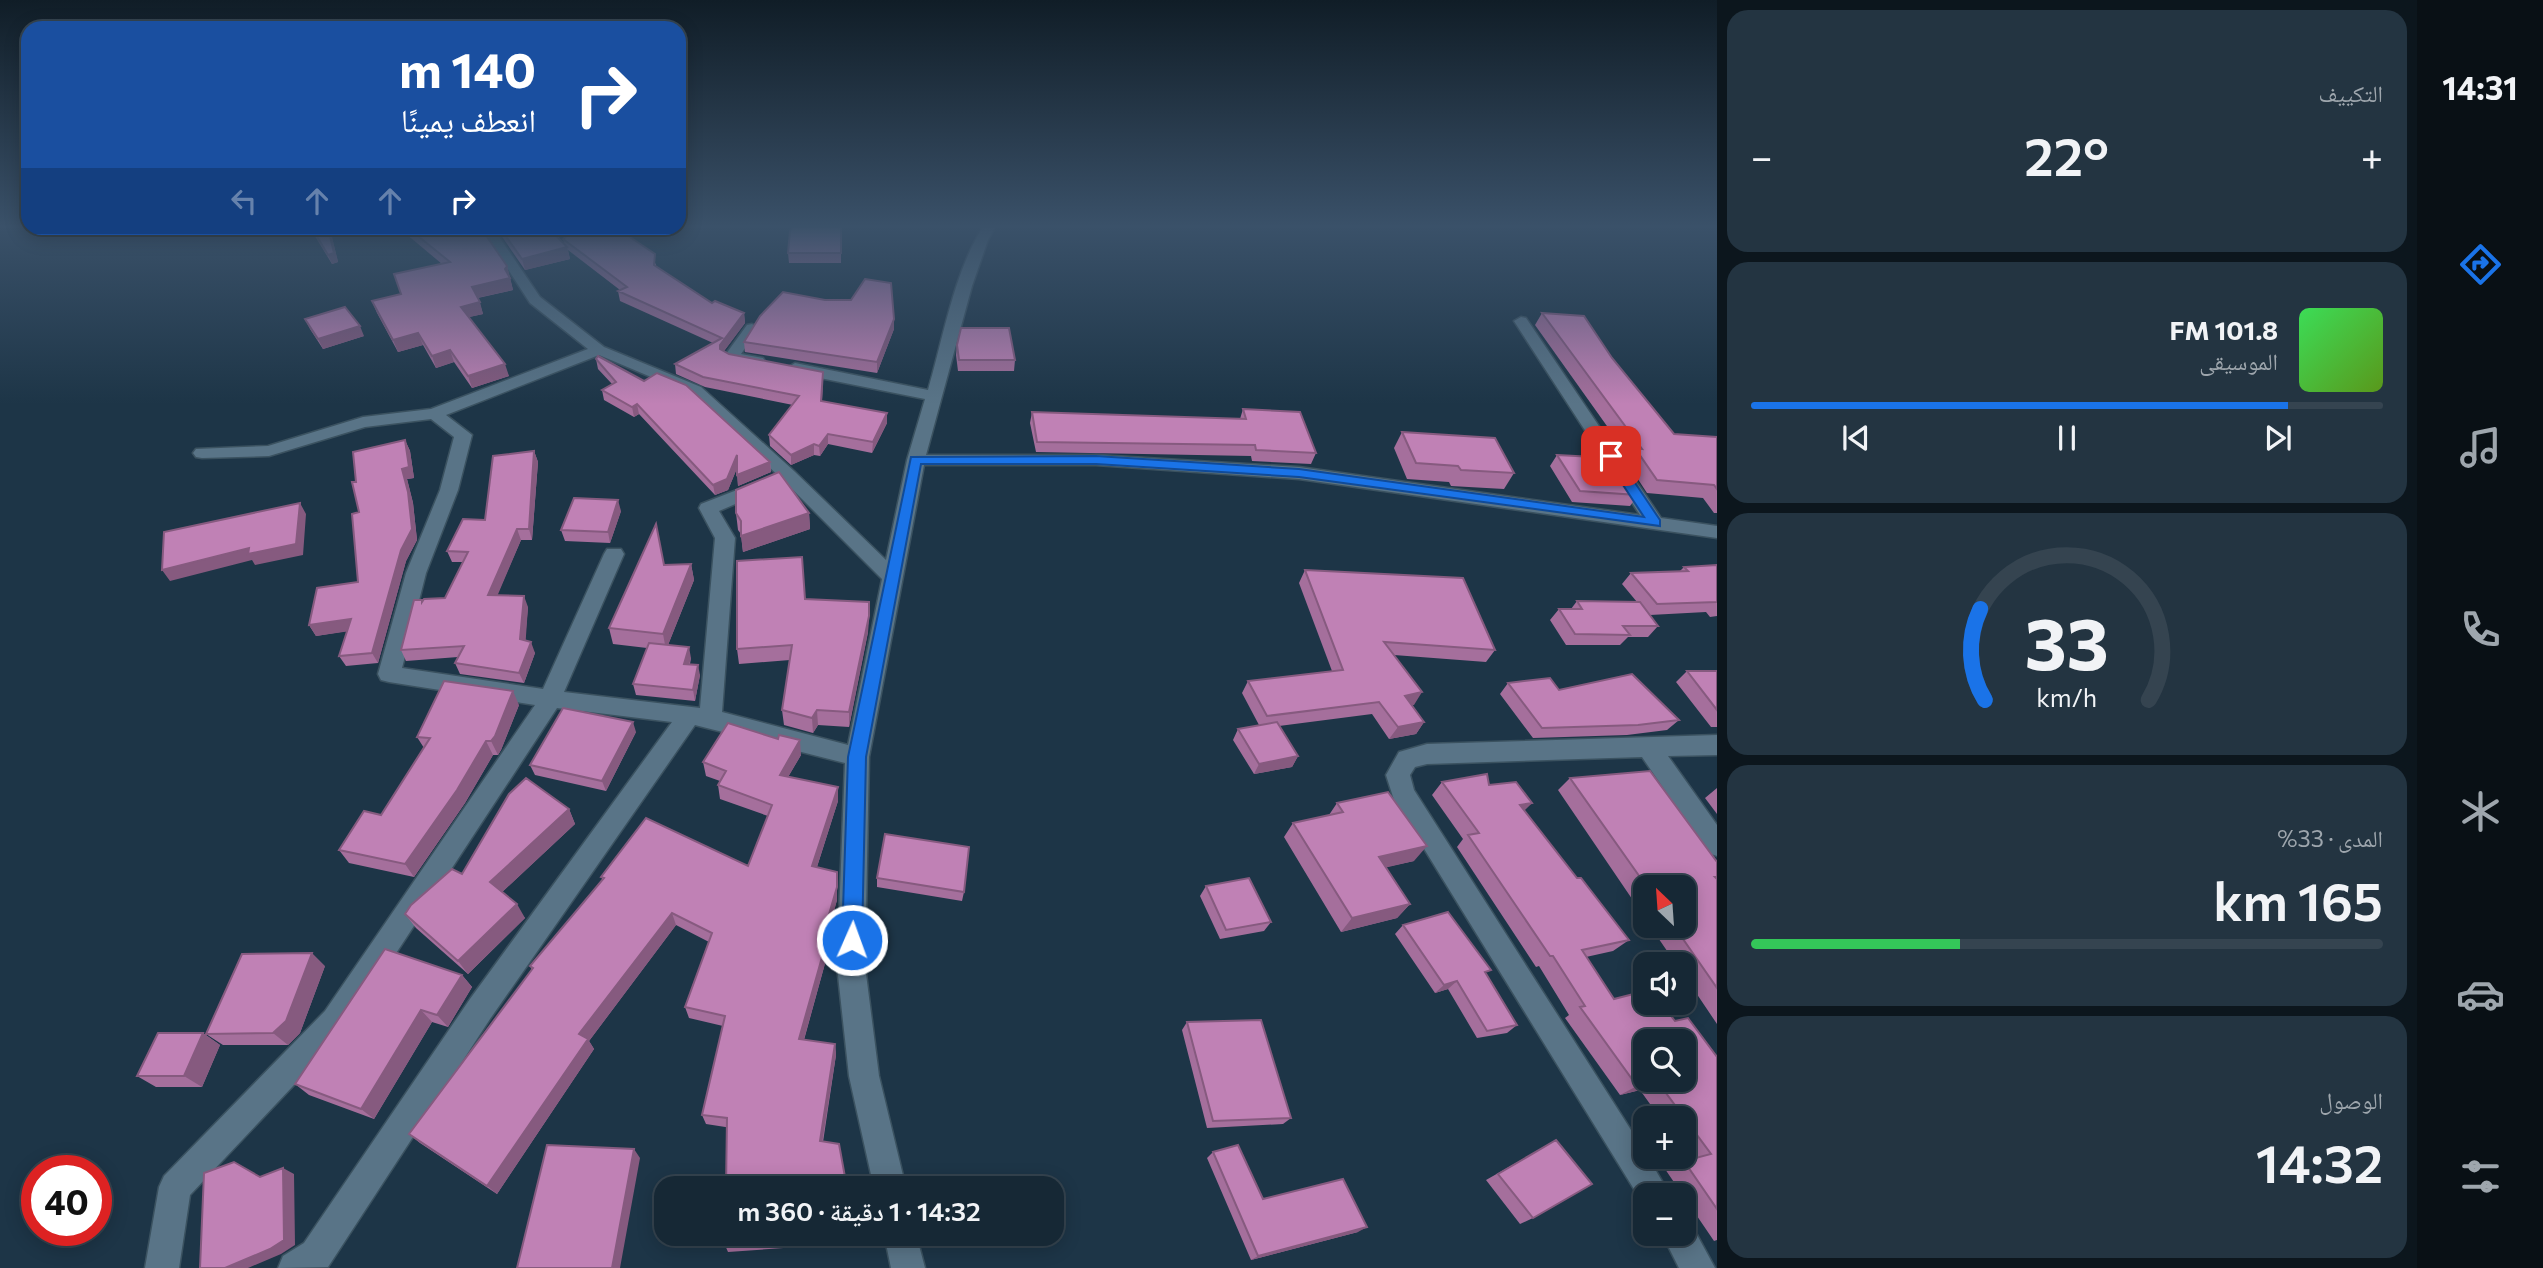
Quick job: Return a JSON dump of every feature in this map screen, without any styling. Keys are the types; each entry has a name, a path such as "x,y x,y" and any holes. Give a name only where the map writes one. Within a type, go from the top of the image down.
{"street":[{"path":"526,286 535,300 599,350 695,390 788,475 892,577"},
{"path":"887,1176 864,1076 851,966 857,757 916,460 965,286"},
{"path":"1521,321 1655,523"},
{"path":"752,328 732,357 934,396"},
{"path":"202,453 269,451 363,422 434,414 599,350"},
{"path":"434,414 463,435 449,490 416,573 390,674 551,699 700,716 857,757"},
{"path":"916,460 1096,460 1299,473 1717,531"},
{"path":"295,1268 316,1255 480,1009 700,716 725,538 708,508 788,475"},
{"path":"162,1268 175,1187 335,1021 551,699 556,680 614,554"},
{"path":"1647,1183 1403,793 1398,775 1407,758 1427,754 1717,745"},
{"path":"1648,747 1717,845"},
{"path":"903,1246 908,1268"},
{"path":"1685,1246 1698,1268"}],"building":[{"path":"398,286 475,286 472,287 480,302 461,307 505,364 468,376 450,350 432,356 418,333 393,340 372,301 401,294"},
{"path":"686,286 712,303 715,301 744,313 720,345 720,349 729,354 823,372 821,401 887,413 873,442 828,434 819,446 814,444 791,455 769,435 799,396 703,377 675,364 722,338 618,291 627,287"},
{"path":"860,286 891,286 894,319 877,362 744,342 760,316 783,292 825,300 851,300"},
{"path":"345,307 360,326 318,339 305,319"},
{"path":"1542,313 1584,316 1612,358 1674,434 1717,437 1717,489 1714,485 1657,480 1635,448 1642,449"},
{"path":"961,328 1009,328 1015,360 959,360 957,345"},
{"path":"598,356 644,381 657,373 686,385 770,462 737,475 737,455 727,479 713,485 637,404 632,407 602,390 616,382 596,359"},
{"path":"1243,409 1300,412 1316,453 1256,450 1255,445 1037,442 1032,412 1246,419"},
{"path":"1402,432 1495,438 1514,473 1461,470 1458,466 1416,463"},
{"path":"405,440 409,467 402,469 408,492 412,529 401,550 372,653 339,656 351,619 309,625 317,588 358,582 352,514 359,512 352,482 356,482 353,452"},
{"path":"534,451 529,529 517,529 488,595 524,596 520,639 531,642 519,673 455,663 464,646 401,650 414,600 422,602 424,599 445,598 468,552 447,551 463,519 485,520 493,456"},
{"path":"1557,455 1613,458 1638,495 1580,491"},
{"path":"779,472 809,513 741,536 741,521 736,513 736,490"},
{"path":"574,498 618,500 608,532 561,530"},
{"path":"300,503 296,544 248,554 249,548 162,570 164,532"},
{"path":"656,524 664,565 691,564 663,634 609,628"},
{"path":"802,557 805,599 869,602 869,616 849,712 817,710 812,718 782,710 792,645 737,649 737,561"},
{"path":"1717,565 1717,602 1657,604 1631,573 1688,571 1684,567"},
{"path":"1305,570 1463,578 1495,650 1384,642 1422,692 1405,696 1424,722 1398,727 1379,702 1267,716 1248,681 1343,670"},
{"path":"1577,601 1640,602 1658,626 1623,626 1630,635 1575,634 1559,609 1582,609"},
{"path":"649,643 689,647 684,664 698,665 693,690 633,684"},
{"path":"1687,671 1717,671 1717,710"},
{"path":"1632,674 1679,720 1638,725 1542,728 1508,683 1550,678 1559,690"},
{"path":"444,681 513,691 495,736 491,741 486,741 457,790 405,864 339,850 364,811 381,815 430,738 417,737"},
{"path":"563,708 633,722 602,781 530,765"},
{"path":"1277,722 1298,756 1259,764 1238,729"},
{"path":"728,723 778,739 779,735 800,740 780,775 838,787 812,866 837,872 837,887 823,935 828,936 799,1039 835,1044 820,1141 839,1144 845,1176 726,1176 727,1118 702,1115 725,1016 685,1007 712,933 672,913 579,1034 588,1039 487,1186 409,1134 533,968 530,966 604,878 601,877 646,818 748,866 772,805 718,785 726,771 703,762"},
{"path":"1650,771 1717,862 1717,988 1696,958 1696,952 1692,952 1682,938 1696,938 1696,875 1639,875 1570,778"},
{"path":"1487,774 1489,785 1516,782 1532,803 1520,805 1629,940 1582,950 1614,999 1633,994 1633,1015 1670,1015 1675,1021 1688,1018 1717,1057 1717,1209 1690,1169 1696,1169 1696,1158 1711,1154 1696,1134 1696,1106 1675,1106 1665,1092 1696,1092 1696,1029 1633,1029 1633,1080 1580,1007 1585,1006 1553,956 1550,956 1468,835 1479,833 1442,782"},
{"path":"526,778 569,809 490,882 517,904 458,961 405,914 411,905 452,869 462,874 509,794"},
{"path":"1388,792 1427,846 1379,857 1410,904 1352,918 1293,823 1343,812 1337,803"},
{"path":"885,834 969,847 964,892 877,878"},
{"path":"1249,878 1271,922 1226,930 1206,886"},
{"path":"1448,912 1491,970 1485,972 1517,1025 1487,1031 1457,981 1444,985 1403,925"},
{"path":"385,949 462,975 437,1015 421,1010 361,1109 295,1084"},
{"path":"312,953 286,1021 273,1033 206,1034 242,954"},
{"path":"1261,1020 1291,1118 1213,1121 1187,1022"},
{"path":"158,1033 203,1033 184,1076 137,1076"},
{"path":"1556,1140 1592,1184 1533,1218 1498,1174"},
{"path":"547,1145 634,1149 612,1268 517,1268"},
{"path":"1238,1145 1263,1199 1343,1179 1367,1227 1258,1256 1213,1152"},
{"path":"234,1162 260,1177 283,1168 284,1240 270,1249 225,1268 200,1268 204,1173"}],"route":[{"path":"852,940 857,757 916,460 1096,460 1299,473 1655,523 1611,456"}]}
